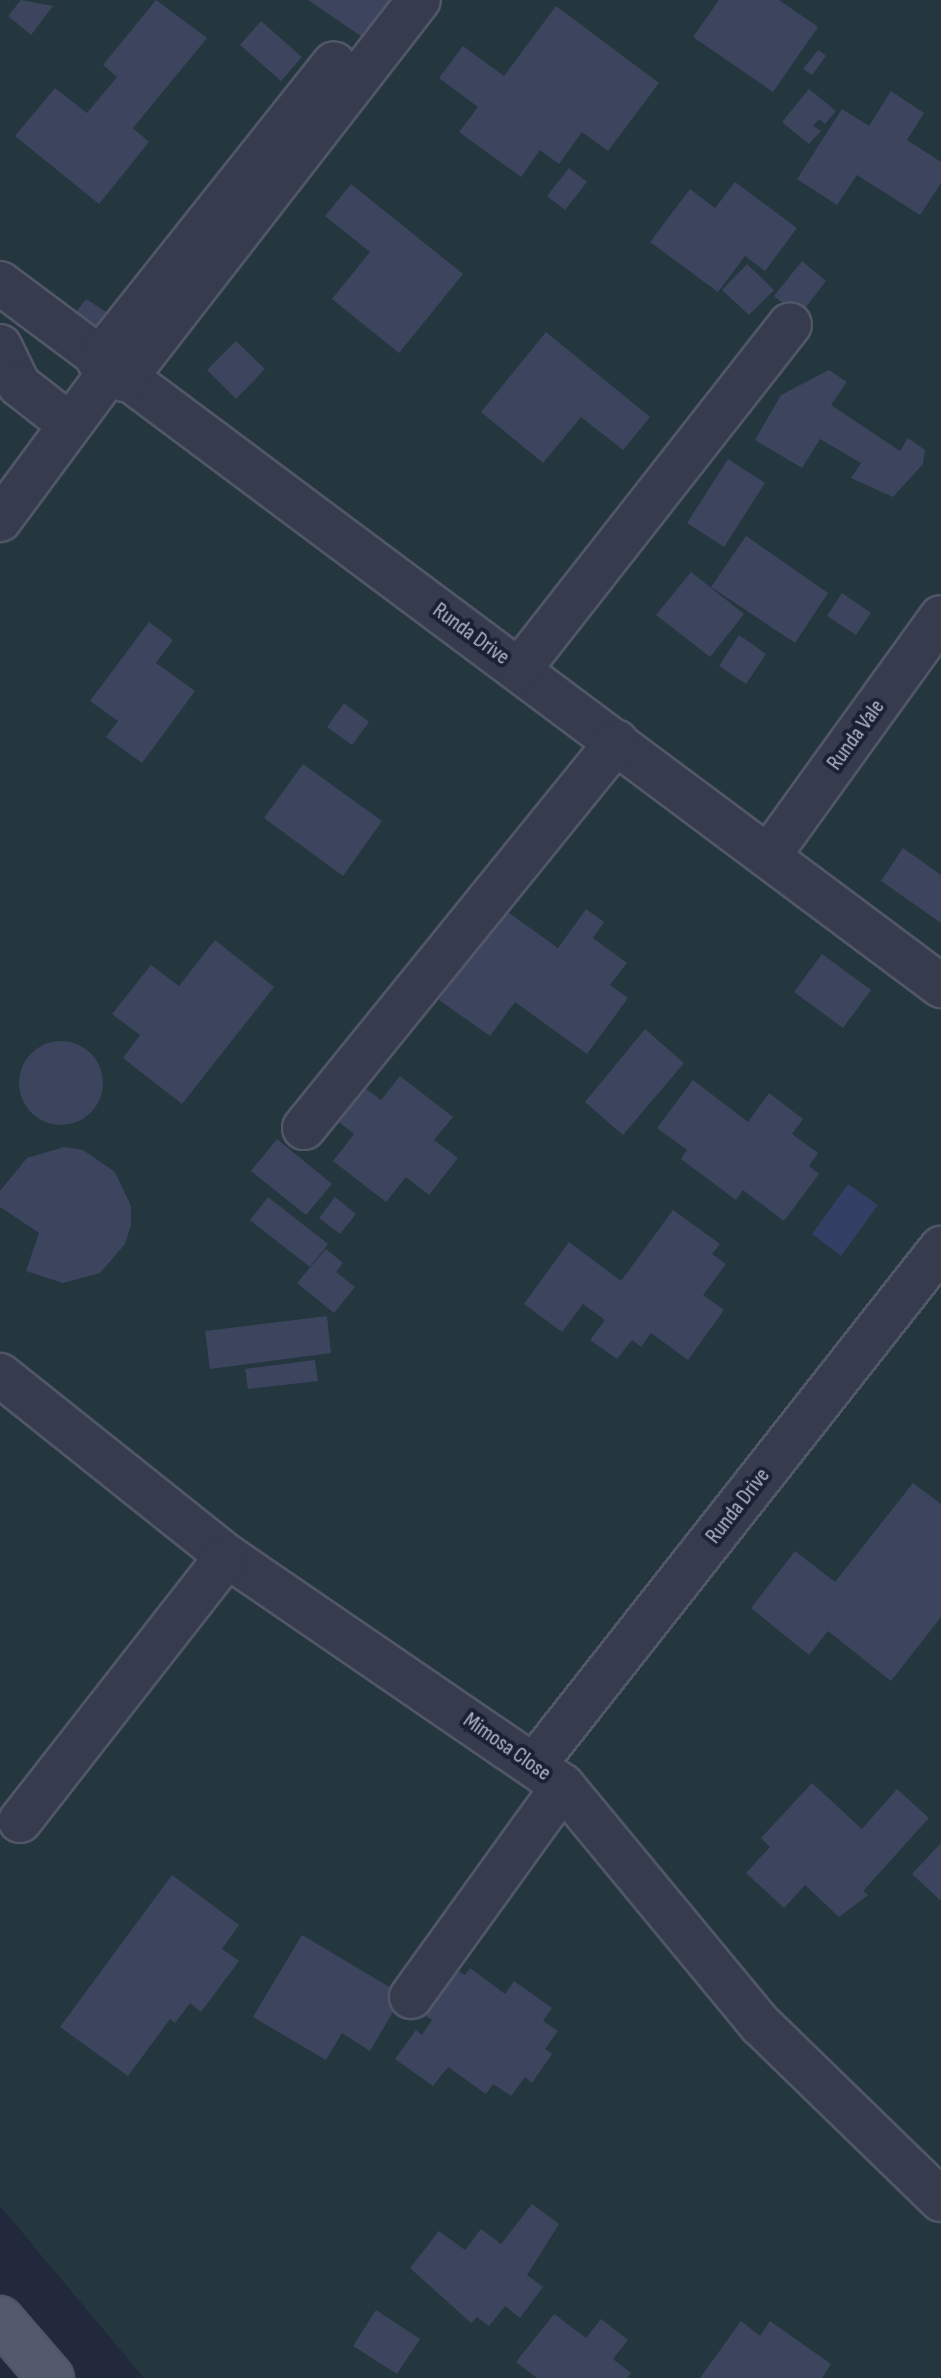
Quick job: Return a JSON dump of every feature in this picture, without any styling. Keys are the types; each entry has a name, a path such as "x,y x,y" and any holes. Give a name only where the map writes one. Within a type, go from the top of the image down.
{"main road":[{"path":"0,2319 51,2378"}],"street":[{"path":"111,370 419,0"},
{"path":"0,520 343,52"},
{"name":"Runda Drive","path":"0,283 111,370 770,854 941,986"},
{"path":"519,670 790,325"},
{"path":"0,346 19,385 69,424"},
{"name":"Runda Vale","path":"770,854 941,617"},
{"path":"304,1128 617,742"},
{"name":"Runda Drive","path":"411,1997 549,1775 941,1248"},
{"name":"Mimosa Close","path":"0,1375 227,1556 549,1775 761,2025 941,2200"},
{"path":"20,1821 227,1556"}],"shaded area":[{"path":"0,0 941,0 941,2378 144,2378 0,2206"}],"water":[{"path":"848,1184 878,1205 841,1256 812,1234"}],"building":[{"path":"21,0 53,6 31,35 8,16"},
{"path":"156,0 207,38 133,128 149,142 99,204 15,136 55,88 87,113 117,77 103,65"},
{"path":"308,0 400,0 371,43"},
{"path":"719,0 779,0 818,27 773,92 693,37"},
{"path":"556,6 659,83 608,151 582,132 559,164 540,150 521,177 459,132 478,107 439,78 463,46 504,76"},
{"path":"261,21 302,57 281,81 240,45"},
{"path":"818,50 826,56 812,75 803,69"},
{"path":"809,89 836,111 825,124 819,119 813,126 821,131 809,144 782,122"},
{"path":"891,91 924,113 907,140 941,162 941,183 920,215 857,175 837,205 797,179 842,109 869,126"},
{"path":"569,168 587,182 565,210 547,196"},
{"path":"735,182 797,228 765,271 745,256 718,292 650,242 690,189 715,208"},
{"path":"351,184 463,274 399,353 332,299 370,252 325,216"},
{"path":"802,261 826,281 799,316 774,296"},
{"path":"747,264 774,290 749,315 722,290"},
{"path":"86,299 111,315 99,332 74,315"},
{"path":"546,332 650,417 623,450 581,417 543,463 481,412"},
{"path":"236,341 265,369 236,399 207,370"},
{"path":"829,370 847,382 831,405 900,451 908,438 925,450 923,464 893,497 851,478 861,463 820,439 802,468 755,440 781,395"},
{"path":"728,459 765,483 724,547 687,523"},
{"path":"746,536 828,593 795,643 711,587"},
{"path":"691,572 744,614 710,657 656,615"},
{"path":"842,593 871,613 856,635 827,616"},
{"path":"149,622 173,640 156,663 195,691 142,763 106,737 118,721 90,701"},
{"path":"739,635 766,654 746,684 719,666"},
{"path":"344,703 369,722 352,745 327,727"},
{"path":"303,764 382,821 343,876 264,818"},
{"path":"903,848 941,875 941,923 881,881"},
{"path":"586,909 604,922 593,938 627,963 610,985 628,998 587,1054 515,1002 490,1036 439,1000 505,910 558,948"},
{"path":"215,940 274,987 182,1104 123,1058 140,1035 112,1014 151,965 179,986"},
{"path":"822,954 871,990 843,1028 794,992"},
{"path":"645,1029 684,1063 623,1135 585,1102"},
{"path":"61,1041 77,1044 91,1053 100,1067 103,1083 100,1099 91,1113 77,1122 61,1125 45,1122 31,1113 22,1099 19,1083 22,1067 31,1053 45,1044"},
{"path":"400,1076 453,1117 434,1140 458,1158 429,1195 406,1177 386,1202 333,1161 354,1134 330,1115 357,1082 381,1100"},
{"path":"693,1080 748,1122 769,1093 803,1119 792,1134 818,1153 809,1166 819,1174 784,1221 743,1190 736,1200 681,1159 687,1150 657,1128"},
{"path":"277,1139 332,1184 306,1215 251,1171"},
{"path":"64,1147 83,1150 115,1172 131,1206 131,1225 125,1244 100,1273 63,1283 26,1271 39,1233 0,1207 0,1191 27,1158"},
{"path":"268,1197 328,1244 310,1267 250,1220"},
{"path":"335,1197 356,1214 340,1234 319,1218"},
{"path":"673,1210 720,1244 712,1254 726,1264 703,1295 724,1310 688,1360 651,1333 641,1347 632,1340 617,1359 590,1340 605,1320 583,1304 562,1332 524,1304 569,1242 621,1281"},
{"path":"326,1249 343,1263 336,1272 355,1287 334,1313 297,1283"},
{"path":"327,1316 331,1353 210,1369 205,1331"},
{"path":"315,1360 318,1381 248,1389 245,1369"},
{"path":"913,1483 941,1504 941,1617 891,1681 828,1631 809,1655 751,1608 795,1551 835,1582"},
{"path":"812,1783 862,1829 897,1789 929,1818 863,1891 868,1895 839,1917 805,1885 784,1908 746,1873 770,1847 761,1838"},
{"path":"941,1843 941,1899 940,1900 912,1874"},
{"path":"172,1875 239,1925 222,1949 239,1961 201,2012 190,2003 175,2023 170,2019 128,2076 60,2027"},
{"path":"302,1935 403,1995 370,2051 342,2033 326,2060 253,2017"},
{"path":"470,1968 505,1994 514,1981 552,2008 543,2021 558,2031 545,2049 552,2054 532,2083 525,2077 511,2096 493,2084 486,2094 448,2067 433,2086 395,2059 416,2030 422,2035 432,2020 426,2016 458,1971 465,1975"},
{"path":"532,2204 559,2224 527,2275 543,2287 520,2318 505,2306 489,2326 477,2317 471,2323 410,2268 439,2231 465,2250 481,2229 501,2244"},
{"path":"376,2310 420,2339 397,2374 353,2346"},
{"path":"554,2314 586,2338 601,2319 628,2340 613,2359 631,2373 627,2378 537,2378 516,2362"},
{"path":"741,2321 760,2336 770,2321 831,2364 822,2378 700,2378"}]}
